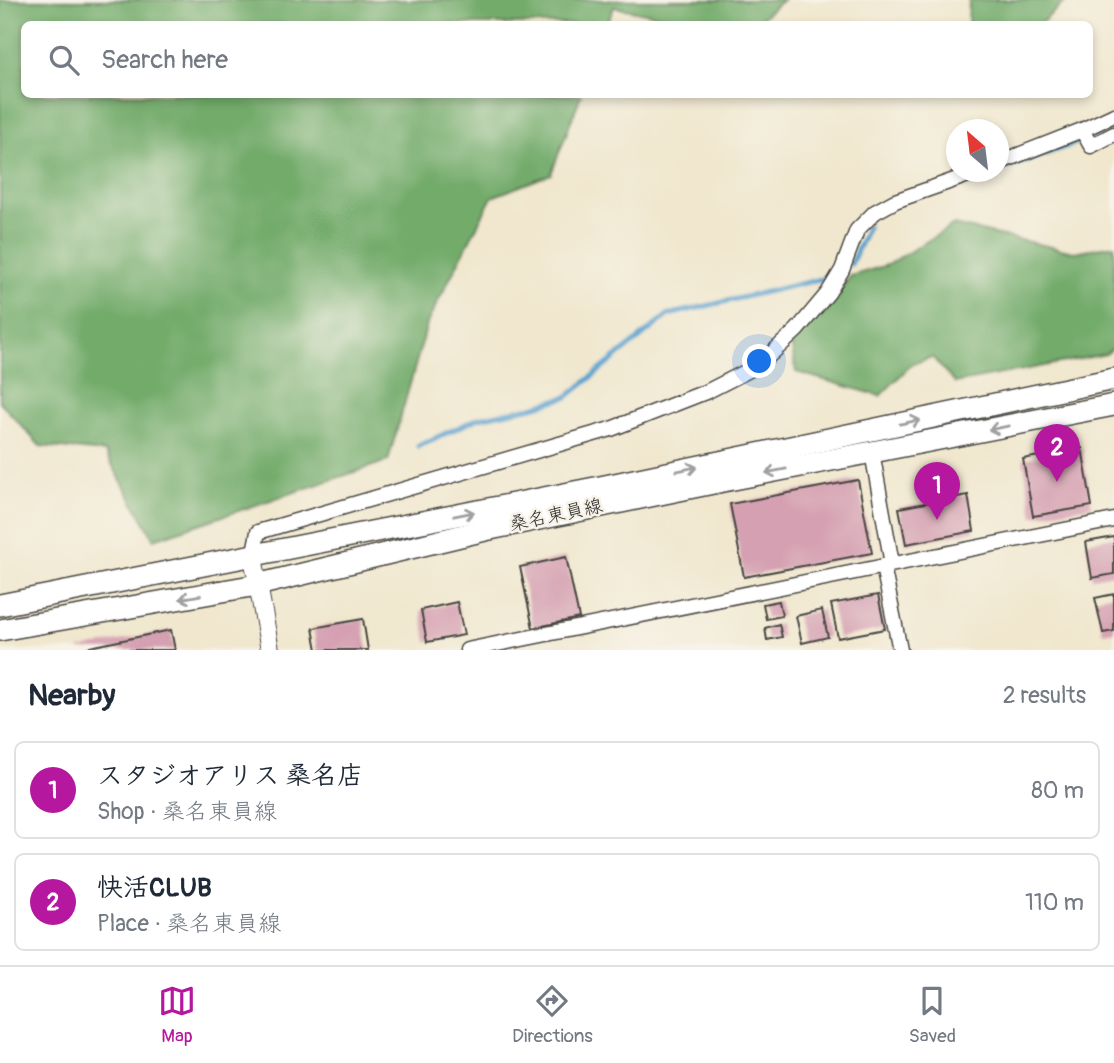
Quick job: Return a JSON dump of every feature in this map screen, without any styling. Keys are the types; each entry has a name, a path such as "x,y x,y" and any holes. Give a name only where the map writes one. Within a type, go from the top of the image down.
{"main road":[{"name":"桑名東員線","path":"0,605 606,486 1109,381"},
{"name":"桑名東員線","path":"0,630 257,585 485,530 1114,405"},
{"path":"253,557 268,568 275,568 435,534 485,530"},
{"path":"80,589 107,593 238,567 254,572 257,585"}],"street":[{"path":"1009,159 1114,115"},
{"path":"1083,130 1091,146 1114,134"},
{"path":"270,650 253,557 258,532 611,429 708,391 759,365 797,330 828,293 842,270 857,230 875,212 895,201 949,182"},
{"path":"872,453 900,650"},
{"path":"467,650 1114,520"}],"green space":[{"path":"0,0 783,0 758,21 688,21 614,7 608,21 21,21 21,98 580,98 551,174 492,197 428,321 388,461 154,539 105,452 40,446 0,402"},
{"path":"969,0 1067,0 1043,21 968,21"},
{"path":"954,225 1074,252 1114,245 1114,347 1106,354 955,383 932,357 912,364 880,396 796,372 791,342 851,276 887,265"}],"building":[{"path":"1082,448 1092,506 1033,516 1023,459"},
{"path":"858,480 872,553 744,577 730,504"},
{"path":"968,495 974,531 906,544 899,508"},
{"path":"1114,537 1114,574 1092,578 1086,542"},
{"path":"566,557 579,618 533,628 520,567"},
{"path":"1114,594 1114,631 1103,633 1095,598"},
{"path":"878,595 885,629 838,638 831,604"},
{"path":"779,601 782,616 766,619 763,604"},
{"path":"457,602 464,635 427,642 421,610"},
{"path":"822,610 828,637 802,643 796,616"},
{"path":"363,619 368,650 317,650 313,628"},
{"path":"779,624 782,637 767,640 765,628"},
{"path":"171,630 175,650 80,650 80,649"}],"waterway":[{"path":"1009,167 1082,141 1114,124"},
{"path":"851,264 868,226"},
{"path":"418,446 479,418 567,397 668,315 834,276"}],"place":[{"name":"快活CLUB","path":"1057,482"},
{"name":"スタジオアリス 桑名店","path":"937,520"}]}
